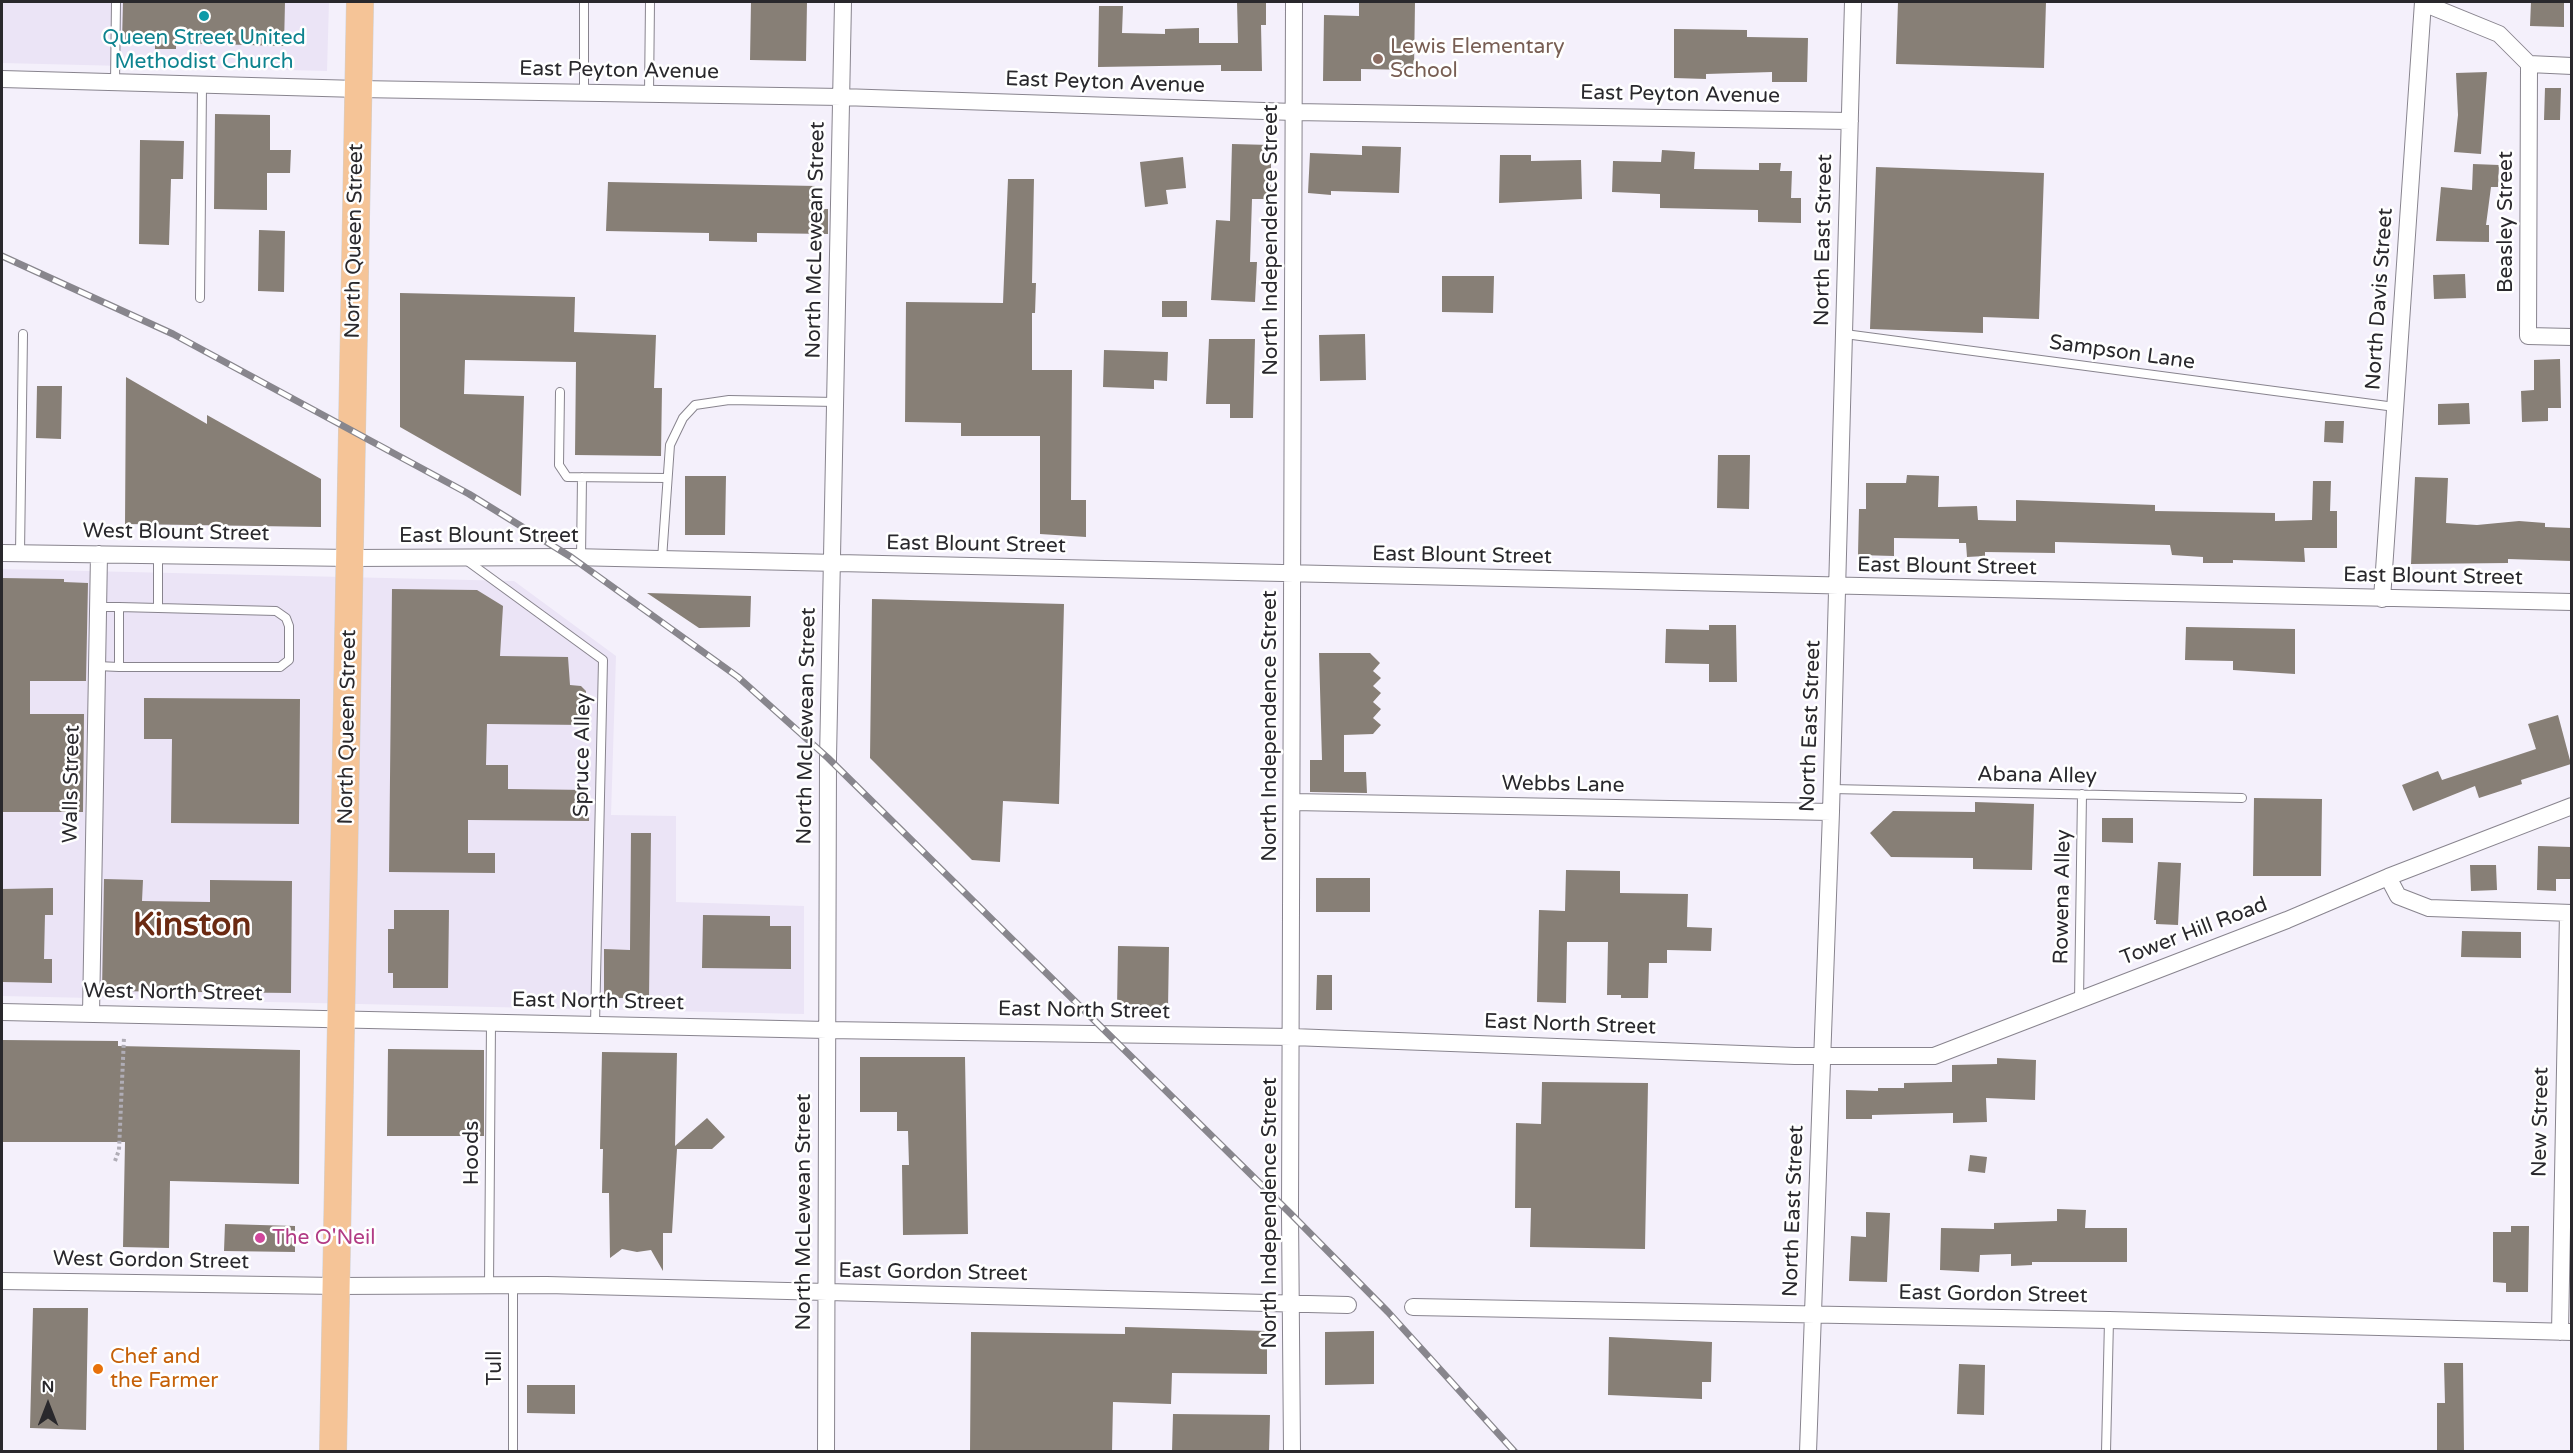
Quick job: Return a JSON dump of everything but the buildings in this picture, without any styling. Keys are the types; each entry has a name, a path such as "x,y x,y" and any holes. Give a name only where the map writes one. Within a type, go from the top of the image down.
{"main road":[{"name":"North Queen Street","path":"333,1452 343,1019 360,2"}],"street":[{"name":"North McLewean Street","path":"826,1452 828,758 843,2"},
{"name":"North Independence Street","path":"1292,1452 1293,1303 1290,1213 1294,2"},
{"name":"North East Street","path":"1808,1452 1832,812 1853,2"},
{"path":"2423,2 2499,34 2529,64 2571,66"},
{"name":"North Davis Street","path":"2382,599 2423,2"},
{"name":"Beasley Street","path":"2529,64 2528,336 2571,337"},
{"name":"East Peyton Avenue","path":"2,79 202,86 841,97 1294,112 1850,121"},
{"name":"West Blount Street","path":"2,553 351,558"},
{"name":"Walls Street","path":"91,1014 99,554"},
{"name":"East Blount Street","path":"351,558 581,558 2571,602"},
{"name":"Webbs Lane","path":"1293,802 1832,812"},
{"name":"Tower Hill Road","path":"1824,1056 1934,1056 2286,920 2388,877 2571,806"},
{"path":"2388,877 2398,896 2429,908 2570,913"},
{"name":"New Street","path":"2566,1332 2570,913"},
{"name":"West North Street","path":"2,1012 343,1019"},
{"name":"East North Street","path":"343,1019 827,1030 1292,1037 1824,1056"},
{"name":"West Gordon Street","path":"2,1281 337,1286"},
{"name":"East Gordon Street","path":"337,1286 513,1285 1348,1305"},
{"name":"East Gordon Street","path":"1413,1307 2109,1320 2566,1332"}],"lane":[{"path":"115,83 116,2"},
{"path":"584,2 584,93"},
{"path":"649,94 650,2"},
{"path":"200,298 202,86"},
{"path":"20,553 23,334"},
{"name":"Sampson Lane","path":"1845,334 2395,407"},
{"path":"560,392 559,465 567,477 667,478"},
{"path":"662,560 667,478 675,431 695,405 729,400 836,402"},
{"path":"581,558 582,477"},
{"path":"158,555 158,608"},
{"name":"Spruce Alley","path":"463,558 603,660 595,1024"},
{"path":"97,666 280,668 289,660 289,626 286,618 276,611 98,607"},
{"path":"119,608 119,667"},
{"name":"Abana Alley","path":"1832,789 2242,798"},
{"name":"Rowena Alley","path":"2079,1000 2082,794"},
{"name":"Hoods","path":"489,1285 491,1021"},
{"name":"Tull","path":"513,1285 513,1452"},
{"path":"2106,1452 2109,1320"}],"path":[{"path":"115,1161 119,1150 124,1037"}],"shaded area":[{"path":"2,2 329,2 327,71 2,63"},
{"path":"2,569 514,581 616,656 611,815 676,816 676,902 804,906 804,1014 2,996"}],"railway":[{"path":"2,256 173,334 469,494 571,557 738,677 828,758 1290,1213 1388,1312 1515,1452"}],"place":[{"name":"Queen Street United Methodist Church","path":"204,16"},
{"name":"Lewis Elementary School","path":"1378,59"},
{"name":"The O'Neil","path":"260,1238"},
{"name":"Chef and the Farmer","path":"98,1369"}],"district":[{"name":"Kinston","path":"192,926"}]}
